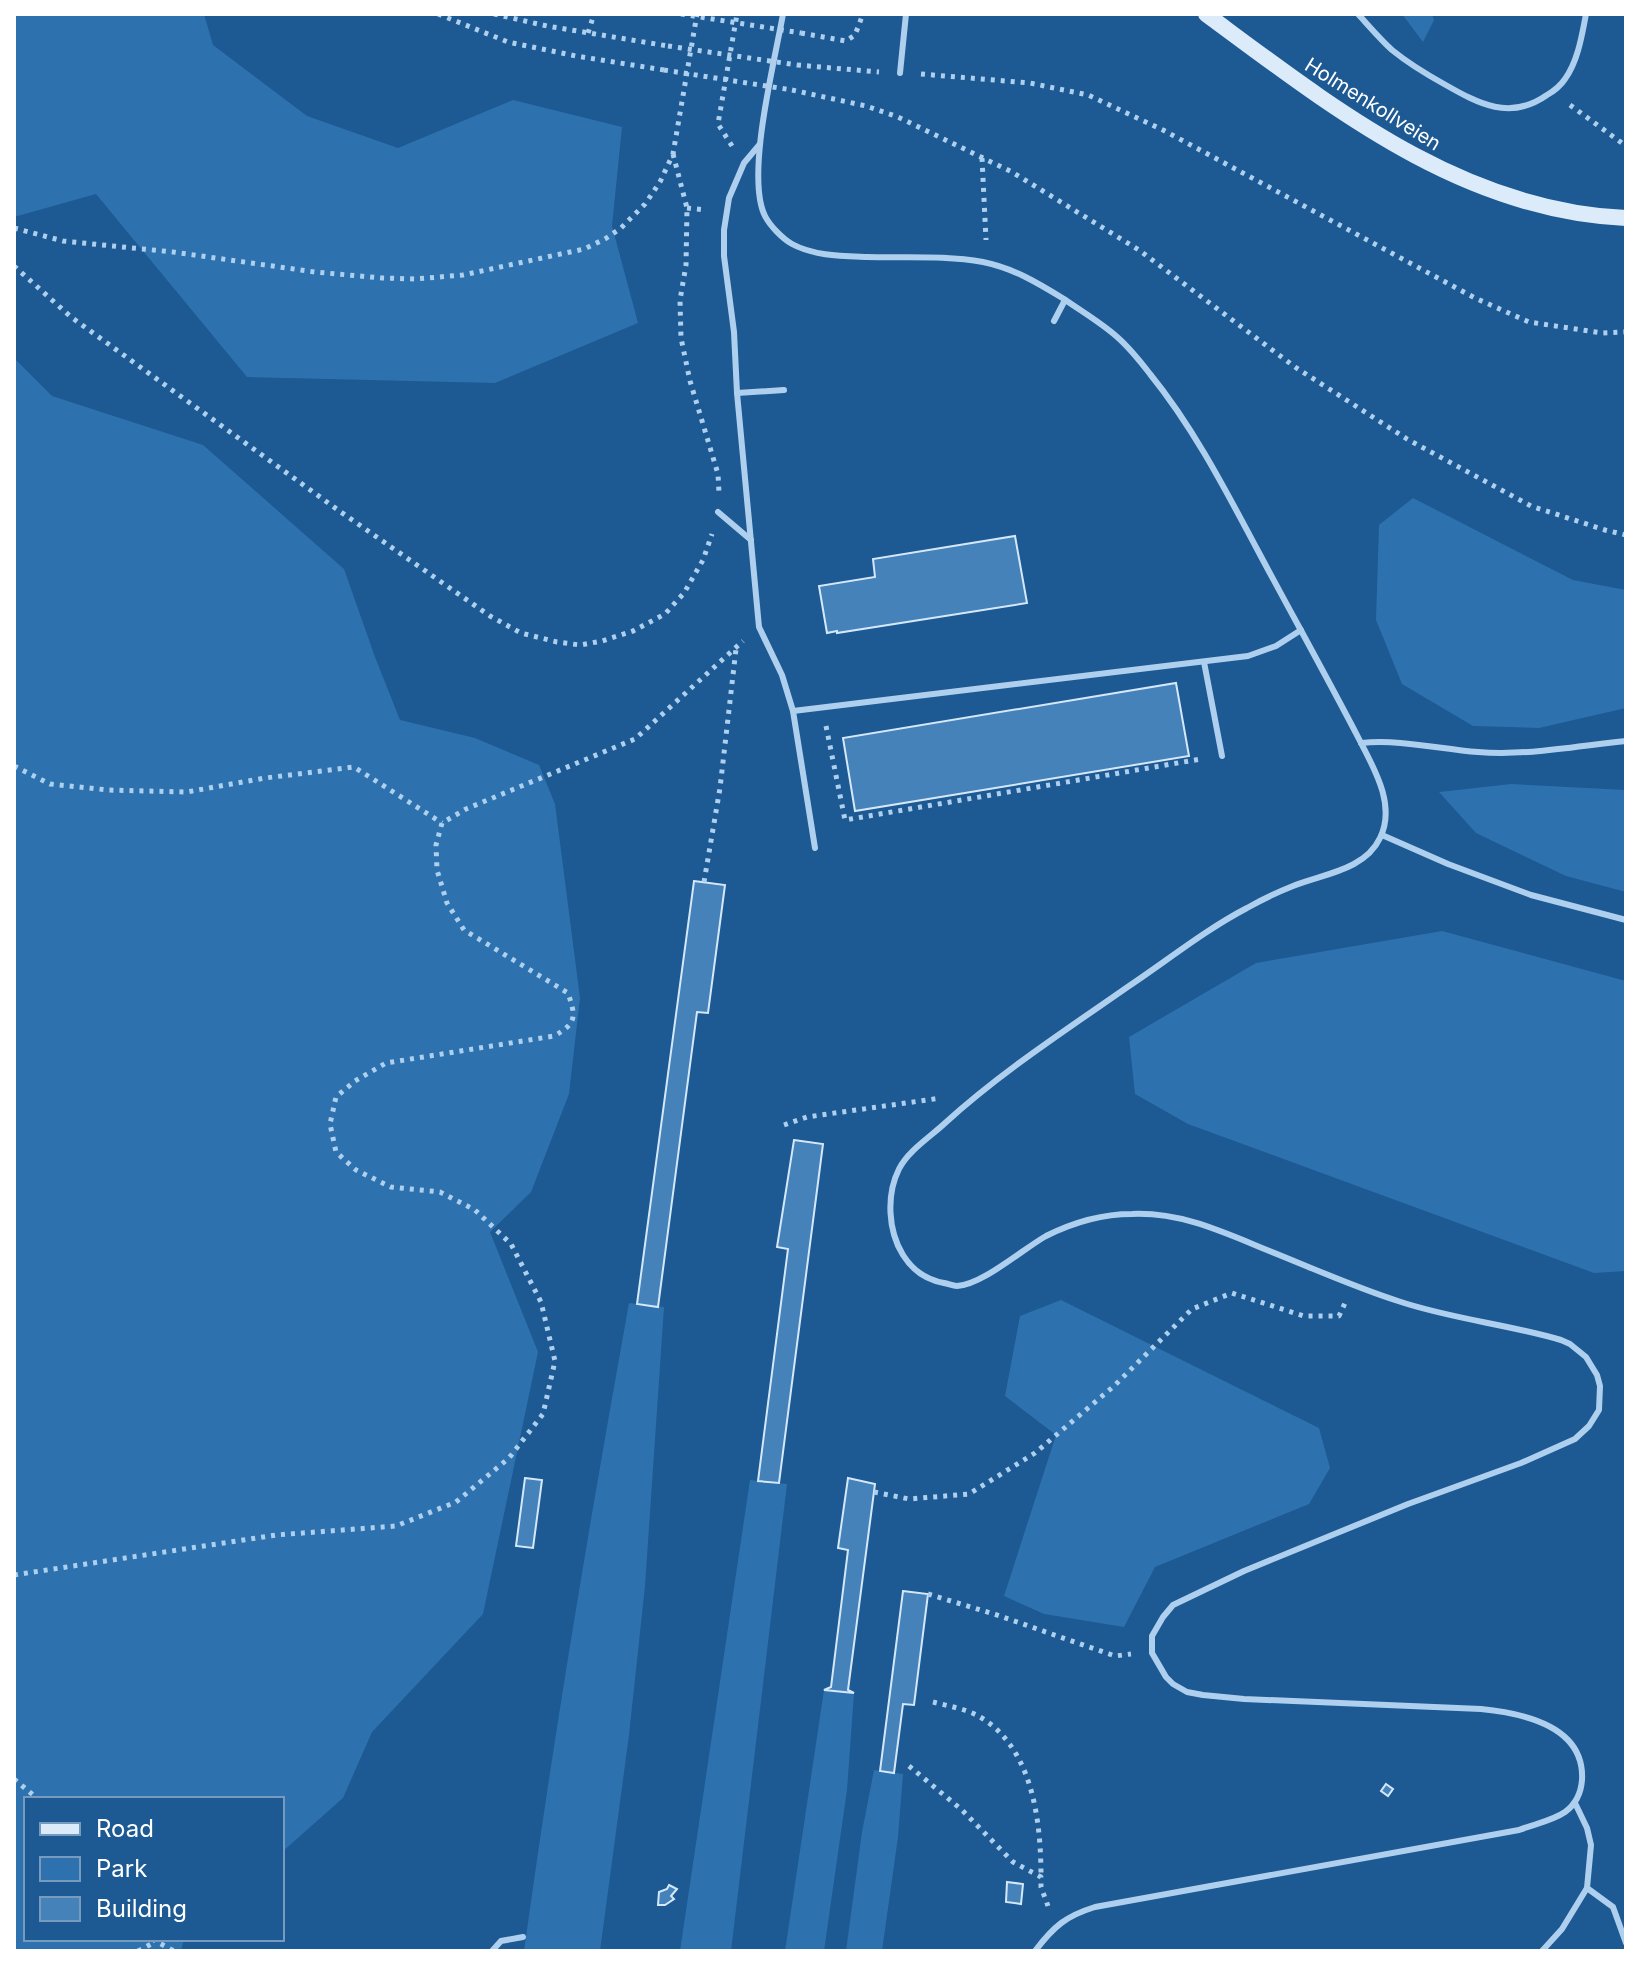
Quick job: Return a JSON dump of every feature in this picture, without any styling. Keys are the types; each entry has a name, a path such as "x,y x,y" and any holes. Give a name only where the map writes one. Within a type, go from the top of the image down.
{"main road":[{"name":"Holmenkollveien","path":"1206,14 1344,114 1418,158 1479,186 1513,197 1577,212 1626,218"}],"lane":[{"path":"783,14 760,144 758,178 766,217 791,243 816,252 839,256 940,259 1007,268 1030,278 1118,337 1161,388 1194,437 1361,743 1383,793 1386,808 1382,835 1376,846 1358,863 1294,886 1219,924 1057,1036 978,1095 905,1161 892,1193 890,1213 900,1250 915,1270 932,1281 957,1286 990,1273 1046,1236 1067,1227 1133,1213 1169,1215 1195,1221 1425,1310 1544,1335 1570,1344 1586,1357 1600,1386 1599,1410 1589,1426 1575,1439 1244,1571 1173,1605 1152,1636 1152,1653 1159,1665 1173,1684 1187,1692 1244,1699 1481,1709 1519,1714 1543,1723 1562,1735 1573,1747 1582,1772 1581,1788 1575,1803 1565,1812 1519,1830 1095,1907 1073,1914 1055,1926 1035,1951"},
{"path":"900,73 906,14"},
{"path":"1358,14 1392,49 1421,71 1485,105 1507,109 1529,106 1554,91 1565,79 1581,40 1586,14"},
{"path":"760,144 744,163 729,198 724,256 734,332 759,627 782,675 793,711 815,848"},
{"path":"1054,321 1065,300"},
{"path":"737,393 784,390"},
{"path":"718,512 751,540"},
{"path":"793,711 1248,656 1276,646 1301,630"},
{"path":"1204,662 1222,756"},
{"path":"1361,743 1396,742 1512,753 1626,741"},
{"path":"1382,835 1531,895 1626,920"},
{"path":"1542,1951 1562,1929 1587,1888 1591,1845 1575,1803"},
{"path":"1587,1888 1613,1907 1626,1943"},
{"path":"492,1951 501,1941 523,1937"}],"path":[{"path":"438,14 508,42 576,56 792,90 866,106 898,117 1012,172 1139,250 1295,367 1407,439 1531,506 1626,535"},
{"path":"494,14 588,33 797,65 1030,83 1088,95 1163,130 1475,298 1529,322 1602,333 1626,332"},
{"path":"588,33 594,14"},
{"path":"681,14 846,41 855,35 863,14"},
{"path":"14,228 63,241 173,252 315,272 404,278 463,275 584,249 621,228 645,204 660,182 673,154 697,14"},
{"path":"737,14 718,124 744,163"},
{"path":"1554,91 1626,146"},
{"path":"14,266 71,317 490,616 521,633 580,645 633,631 665,614 684,593 703,560 718,512 718,474 690,381 681,338 680,300 686,265 687,208 673,154"},
{"path":"982,157 986,263"},
{"path":"14,1575 276,1535 396,1526 456,1502 509,1458 543,1414 555,1361 541,1302 511,1244 475,1210 440,1192 391,1187 356,1170 336,1152 330,1124 336,1097 355,1081 386,1063 554,1036 568,1028 573,1018 573,1008 568,993 464,930 447,903 437,870 436,845 442,823 466,809 635,739 759,627"},
{"path":"704,882 720,788 736,648"},
{"path":"822,708 845,820 1222,756"},
{"path":"14,766 50,784 108,790 187,792 354,767 442,823"},
{"path":"784,1125 807,1117 978,1095"},
{"path":"874,1492 909,1499 969,1494 1035,1453 1114,1386 1192,1309 1232,1293 1304,1316 1339,1316 1354,1284"},
{"path":"928,1594 1115,1656 1152,1653"},
{"path":"933,1702 978,1715 998,1730 1019,1757 1036,1814 1041,1887 1055,1926"},
{"path":"909,1766 962,1810 1013,1862 1041,1877"},
{"path":"14,1779 36,1797"},
{"path":"138,1951 154,1941 174,1951"}],"green space":[{"path":"14,14 204,14 213,45 307,116 398,148 513,100 622,127 612,226 638,323 495,383 247,377 96,194 14,217"},
{"path":"1402,14 1432,14 1434,20 1423,42"},
{"path":"14,358 52,396 203,445 344,569 400,720 475,738 539,765 555,804 580,998 569,1094 531,1192 490,1232 538,1352 483,1614 372,1732 343,1798 284,1850 284,1797 24,1797 24,1941 184,1941 181,1951 14,1951"},
{"path":"1413,498 1573,580 1626,590 1626,708 1539,728 1473,726 1402,684 1376,620 1379,525"},
{"path":"1511,784 1626,790 1626,892 1566,876 1476,833 1439,792"},
{"path":"1442,931 1626,981 1626,1271 1594,1273 1188,1124 1135,1094 1129,1037 1256,963"},
{"path":"1061,1300 1319,1428 1330,1468 1309,1504 1155,1567 1124,1627 1044,1614 1004,1596 1056,1435 1005,1396 1020,1316"},
{"path":"629,1303 664,1307 645,1586 600,1951 524,1951 573,1627"},
{"path":"750,1480 787,1484 731,1951 680,1951"},
{"path":"824,1690 854,1693 847,1790 824,1951 785,1951"},
{"path":"874,1770 903,1774 898,1837 882,1951 846,1951 862,1832"}],"building":[{"path":"1015,536 1027,603 827,633 819,586 875,577 873,559"},
{"path":"1176,683 1189,756 855,811 843,738"},
{"path":"694,881 725,885 708,1013 697,1012 658,1307 637,1304"},
{"path":"794,1140 823,1144 779,1483 758,1481 788,1249 777,1247"},
{"path":"525,1478 542,1480 533,1548 516,1546"},
{"path":"848,1478 875,1484 848,1690 854,1693 824,1690 831,1687 848,1550 838,1548"},
{"path":"903,1591 928,1594 914,1705 903,1704 894,1773 880,1771"},
{"path":"1386,1784 1393,1789 1388,1796 1381,1791"},
{"path":"1007,1882 1023,1884 1021,1904 1006,1902"},
{"path":"669,1885 677,1889 671,1896 674,1899 665,1905 658,1905 659,1892"}]}
